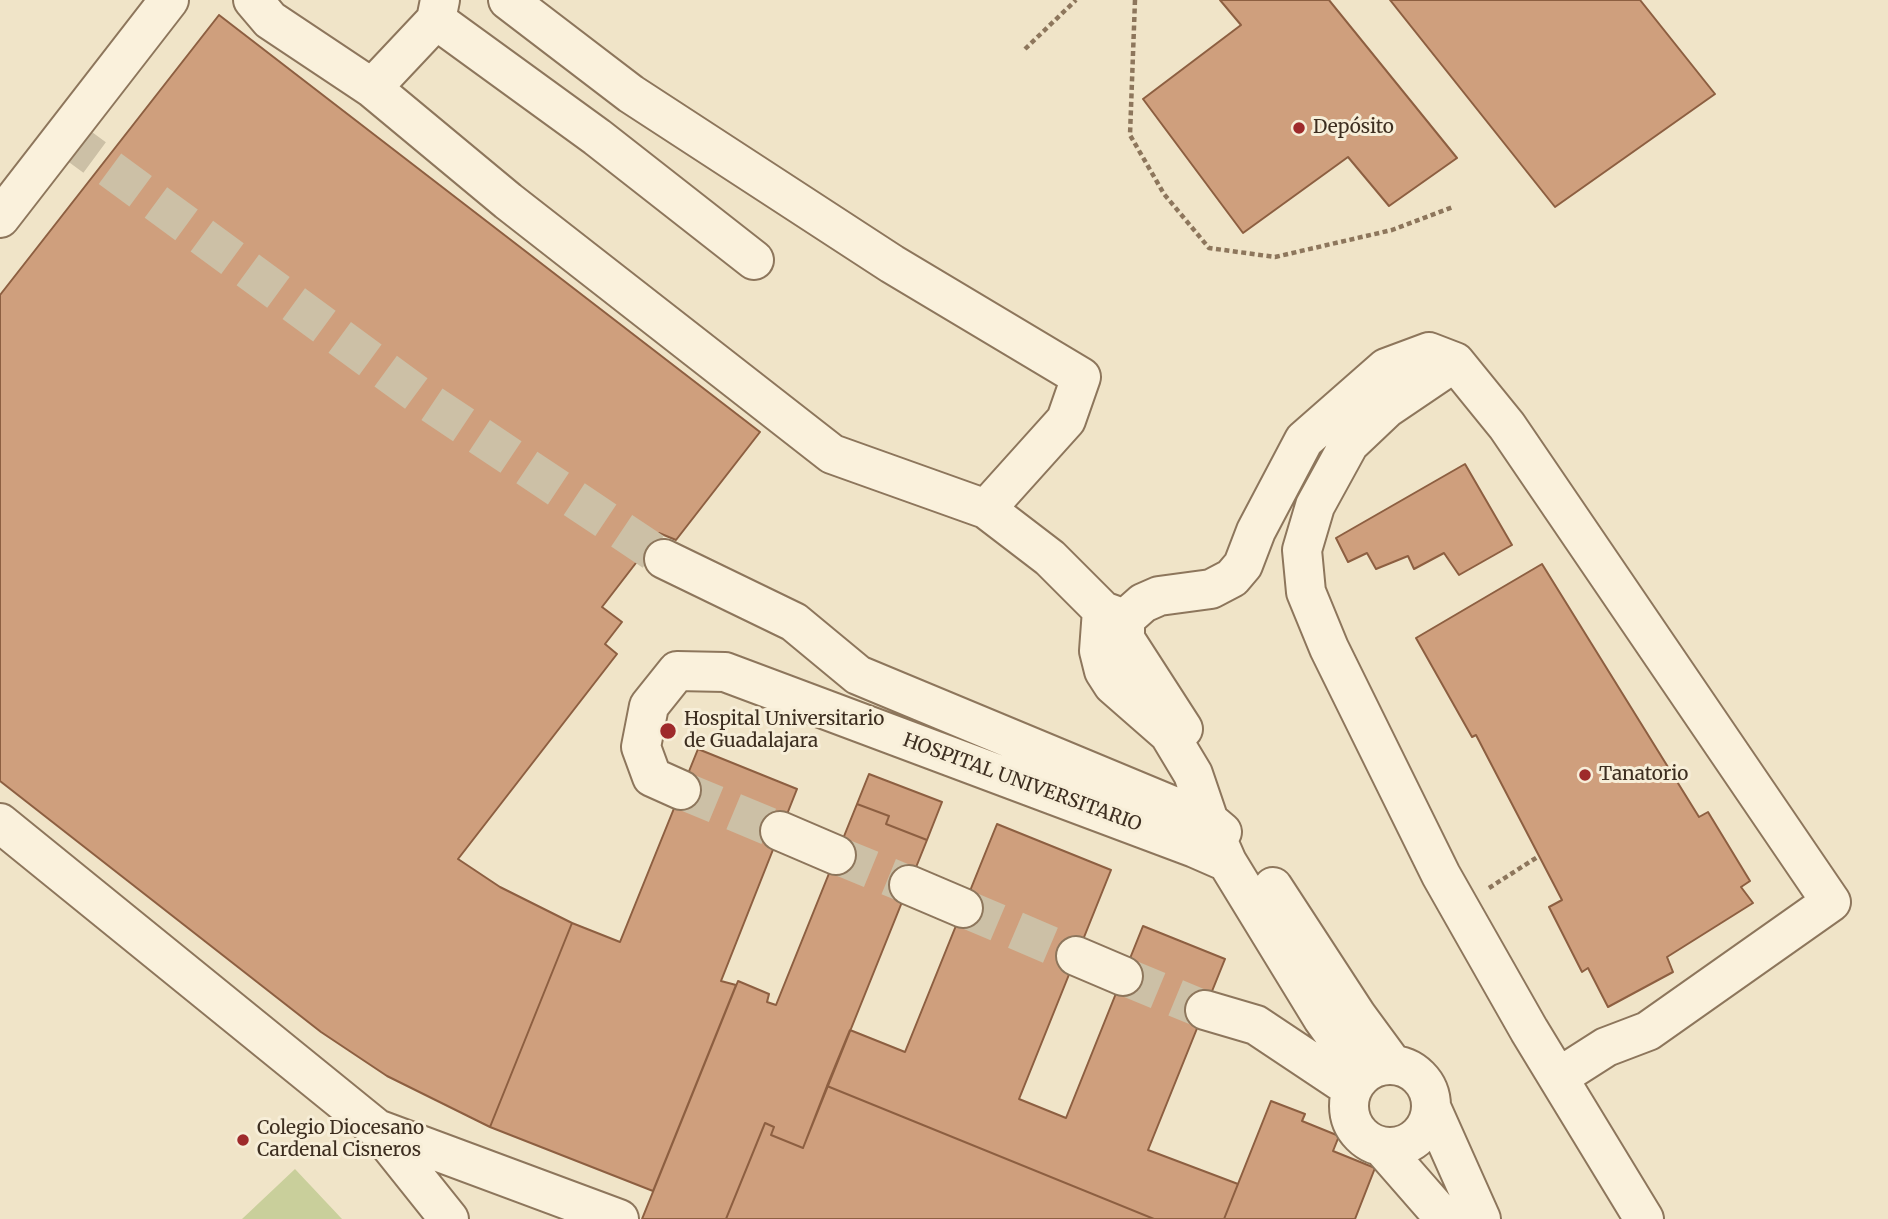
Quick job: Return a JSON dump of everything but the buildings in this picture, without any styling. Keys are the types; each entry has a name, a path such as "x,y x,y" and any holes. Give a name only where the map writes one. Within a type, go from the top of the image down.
{"street":[{"path":"0,218 169,0"},
{"path":"253,0 270,20 372,88 508,201 832,454 986,509 1050,558 1113,615 1125,639 1243,826 1240,859 1296,975 1323,1019 1369,1076"},
{"path":"508,0 631,94 892,264 1081,377 1066,420 986,509"},
{"path":"372,88 438,10 754,260"},
{"path":"597,136 631,94"},
{"path":"1431,1107 1424,1130 1416,1139 1394,1148 1370,1143 1353,1125 1349,1114 1369,1076 1357,1016 1209,821 1193,774 1169,734 1113,685 1104,671 1099,651 1113,615 1160,596 1201,592 1232,578 1243,565 1256,531 1304,440 1385,368 1429,352 1455,362 1507,426 1831,902 1648,1031 1606,1047 1559,1077"},
{"path":"1455,362 1387,408 1349,444 1315,506 1302,550 1306,592 1329,648 1441,875 1644,1219"},
{"path":"664,559 794,622 859,675 1209,821"},
{"name":"HOSPITAL UNIVERSITARIO","path":"681,790 652,777 642,747 649,706 677,671 725,672 1154,831 1240,859"},
{"path":"0,823 377,1129 449,1219"},
{"path":"780,831 836,855"},
{"path":"909,885 963,908"},
{"path":"1076,956 1124,976"},
{"path":"1256,1025 1267,1016 1296,975"},
{"path":"1205,1010 1256,1025 1369,1076 1405,1068 1424,1083 1431,1107 1481,1219"},
{"path":"377,1129 567,1209 620,1219"},
{"path":"1382,1147 1445,1219"}],"path":[{"path":"1025,49 1076,0"},
{"path":"1135,0 1130,135 1164,194 1209,247 1275,257 1392,230 1453,207"}],"green space":[{"path":"295,1169 342,1219 242,1219"}],"tunnel":[{"path":"64,135 421,397 664,559"},
{"path":"681,790 780,831"},
{"path":"836,855 909,885"},
{"path":"963,908 1076,956"},
{"path":"1123,976 1205,1010"}],"place":[{"name":"Depósito","path":"1299,128"},
{"name":"Hospital Universitario de Guadalajara","path":"668,731"},
{"name":"Tanatorio","path":"1585,775"},
{"name":"Colegio Diocesano Cardenal Cisneros","path":"243,1140"}]}
